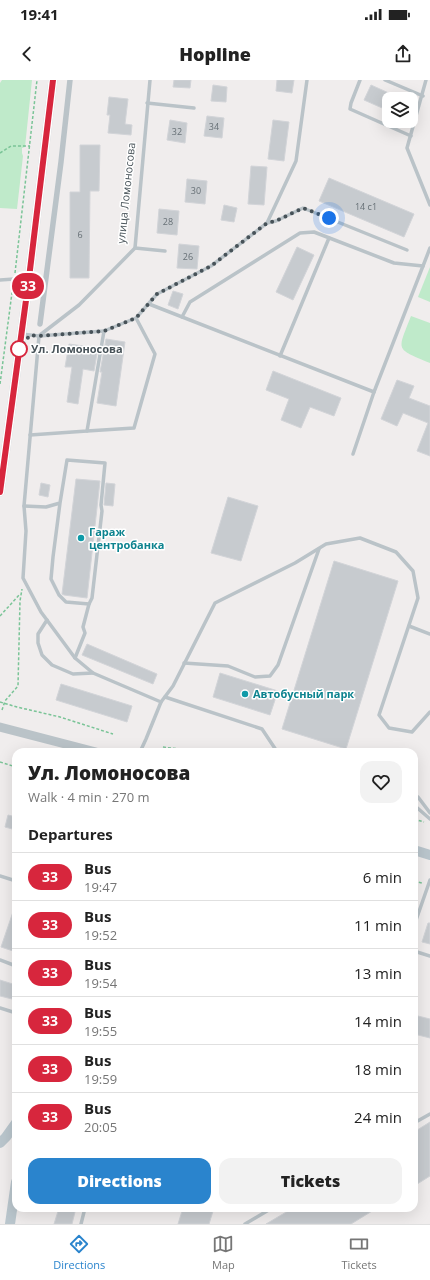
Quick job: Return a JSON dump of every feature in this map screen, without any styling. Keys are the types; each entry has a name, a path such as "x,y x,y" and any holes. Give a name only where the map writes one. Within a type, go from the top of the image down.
{"main road":[{"path":"418,851 430,855"},
{"path":"3,1140 12,1128"},
{"path":"10,1224 12,1210"}],"street":[{"path":"0,492 29,278 53,80"},
{"path":"40,324 70,80"},
{"path":"0,726 81,748"}],"lane":[{"name":"улица Ломоносова","path":"39,336 78,305 135,248 150,80"},
{"path":"267,223 296,161 307,80"},
{"path":"360,80 350,109 411,136"},
{"path":"385,80 423,96"},
{"path":"426,80 408,148 430,204"},
{"path":"147,103 194,108"},
{"path":"21,334 39,336 104,331 136,318 157,294 211,266 267,223 276,221 303,208 407,250"},
{"path":"182,317 190,302 300,232 314,232 394,263 423,266"},
{"path":"280,356 329,238"},
{"path":"135,248 164,251"},
{"path":"353,454 374,392 430,248"},
{"path":"0,280 29,278"},
{"path":"149,304 374,392"},
{"path":"30,435 134,428 155,354 136,318"},
{"path":"87,431 104,331"},
{"path":"39,336 24,506 26,531 23,578 41,612 75,658 93,673 161,702"},
{"path":"75,658 86,633 82,627 92,598 106,463 67,460 53,558 52,579 59,595 66,602 89,604"},
{"path":"24,506 46,507 60,503"},
{"path":"142,748 161,702 173,686 214,603 295,563 326,544 360,538 396,552 413,571 418,598 379,715 389,728 412,732 430,712"},
{"path":"184,662 228,666 255,677 270,676 278,665 319,549"},
{"path":"47,620 38,634 38,643 42,655 52,665 73,674 93,673"},
{"path":"409,626 430,634"},
{"path":"165,697 262,729 275,748"},
{"path":"418,797 430,813"},
{"path":"418,808 430,819"},
{"path":"0,876 12,880"},
{"path":"418,914 430,880"},
{"path":"418,952 430,956"},
{"path":"0,960 12,964"},
{"path":"0,1008 12,1012"},
{"path":"418,1121 430,1114"},
{"path":"3,1140 12,1130"},
{"path":"81,1224 85,1212"},
{"path":"245,1224 265,1212"}],"path":[{"path":"0,384 30,146 36,80"},
{"path":"0,153 11,146 30,146"},
{"path":"2,710 5,703 18,686 20,601 23,578"},
{"path":"0,616 21,594"},
{"path":"0,702 60,717 113,734"},
{"path":"163,747 171,748"},
{"path":"0,762 12,766"},
{"path":"418,820 425,822"}],"green space":[{"path":"2,80 32,80 25,147 22,148 23,156 17,209 0,208 0,83"},
{"path":"430,267 430,302 418,297"},
{"path":"411,316 430,323 430,363 410,354 402,347 403,336"}],"building":[{"path":"174,80 191,80 190,88 173,87"},
{"path":"277,80 294,80 292,93 276,91"},
{"path":"213,85 227,87 226,102 211,101"},
{"path":"371,85 386,92 382,92 382,108 364,100"},
{"path":"109,97 128,99 125,124 132,125 131,135 108,133 110,115 107,115"},
{"path":"207,116 224,118 222,138 204,136"},
{"path":"170,120 187,123 185,143 167,140"},
{"path":"273,120 289,122 284,161 268,159"},
{"path":"80,145 100,145 99,191 90,191 89,278 70,278 70,192 80,192"},
{"path":"251,166 267,167 264,205 248,204"},
{"path":"329,178 414,214 404,237 319,201"},
{"path":"187,179 207,181 205,204 185,202"},
{"path":"224,205 237,208 234,222 221,220"},
{"path":"159,209 179,211 177,235 157,233"},
{"path":"179,244 199,246 197,269 177,268"},
{"path":"297,247 314,255 293,300 276,292"},
{"path":"173,291 183,294 178,309 168,305"},
{"path":"106,339 125,342 116,406 97,403 102,372 100,372"},
{"path":"69,344 98,348 94,371 83,369 78,404 67,402 72,367 65,367"},
{"path":"273,371 341,398 334,416 310,407 301,428 281,420 289,399 266,390"},
{"path":"397,380 414,386 409,398 430,406 430,456 417,451 428,423 403,413 397,426 381,419"},
{"name":"Гараж центробанка","path":"76,479 100,481 87,598 62,594"},
{"path":"41,483 50,485 48,497 39,495"},
{"path":"106,483 115,484 113,506 104,505"},
{"path":"228,497 258,506 241,561 211,553"},
{"name":"Автобусный парк","path":"334,561 398,581 346,748 282,729"},
{"path":"87,644 157,674 153,684 82,655"},
{"name":"Автобусный парк","path":"220,673 278,691 270,715 213,697"},
{"path":"61,684 132,706 127,722 56,700"},
{"path":"8,815 12,816 12,829 5,827"},
{"path":"12,915 12,951 1,947"},
{"path":"428,923 430,923 430,944 422,942"},
{"path":"0,980 12,984 12,999 0,996"},
{"path":"418,1016 430,1019 430,1038 418,1035"},
{"path":"430,1122 430,1176 418,1184 418,1130"},
{"path":"58,1212 75,1212 72,1224 54,1224"},
{"path":"182,1212 213,1212 209,1224 178,1224"},
{"path":"286,1212 370,1212 351,1224 266,1224"}],"bus line":[{"name":"33","path":"0,492 29,278 53,80"}],"place":[{"name":"Ул. Ломоносова","path":"19,349"},
{"name":"Гараж центробанка","path":"81,538"},
{"name":"Автобусный парк","path":"245,694"}],"route":[{"path":"19,349 30,335 39,336 104,331 136,318 157,294 211,266 267,223 276,221 303,208 329,218"}]}
